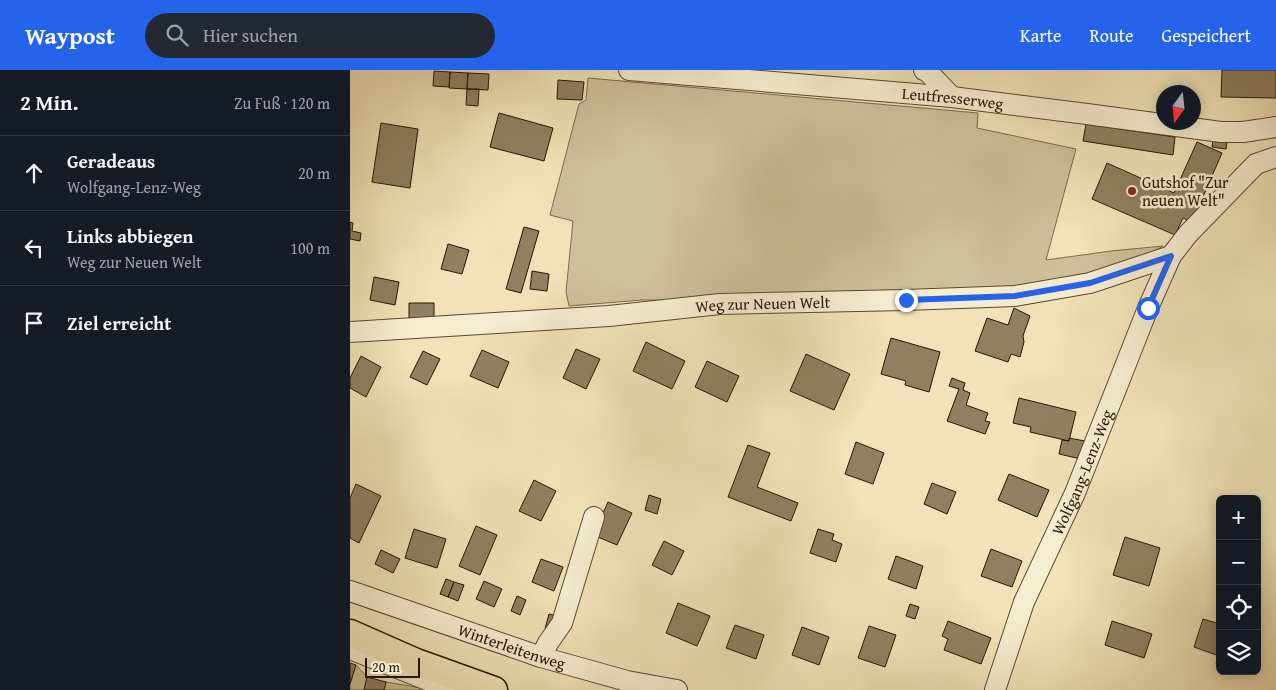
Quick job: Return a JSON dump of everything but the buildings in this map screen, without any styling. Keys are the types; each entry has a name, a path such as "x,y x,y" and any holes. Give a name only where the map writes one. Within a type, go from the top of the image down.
{"main road":[{"path":"350,633 416,662 494,690"}],"street":[{"name":"Leutfresserweg","path":"629,70 952,97 1221,132 1242,132 1276,127"},
{"path":"924,70 952,97"},
{"name":"Wolfgang-Lenz-Weg","path":"995,690 1024,602 1075,493 1148,308 1171,256 1188,234 1256,164 1276,157"},
{"name":"Weg zur Neuen Welt","path":"350,332 609,316 720,304 1015,296 1090,283 1171,256"},
{"path":"541,657 562,623 594,517"},
{"name":"Winterleitenweg","path":"350,591 541,657 626,681 677,690"},
{"path":"350,649 452,690"}],"shaded area":[{"path":"588,78 978,113 977,128 1076,149 1046,260 1163,246 1137,261 1048,285 703,300 642,300 569,306 566,292 573,221 550,215 579,104 586,100"},
{"path":"356,665 367,677 364,690 350,690"},
{"path":"386,682 427,689 429,690 384,690"}],"place":[{"name":"Gutshof \"Zur neuen Welt\"","path":"1132,191"}],"route":[{"path":"906,300 1015,296 1090,283 1171,256 1148,308"}]}
